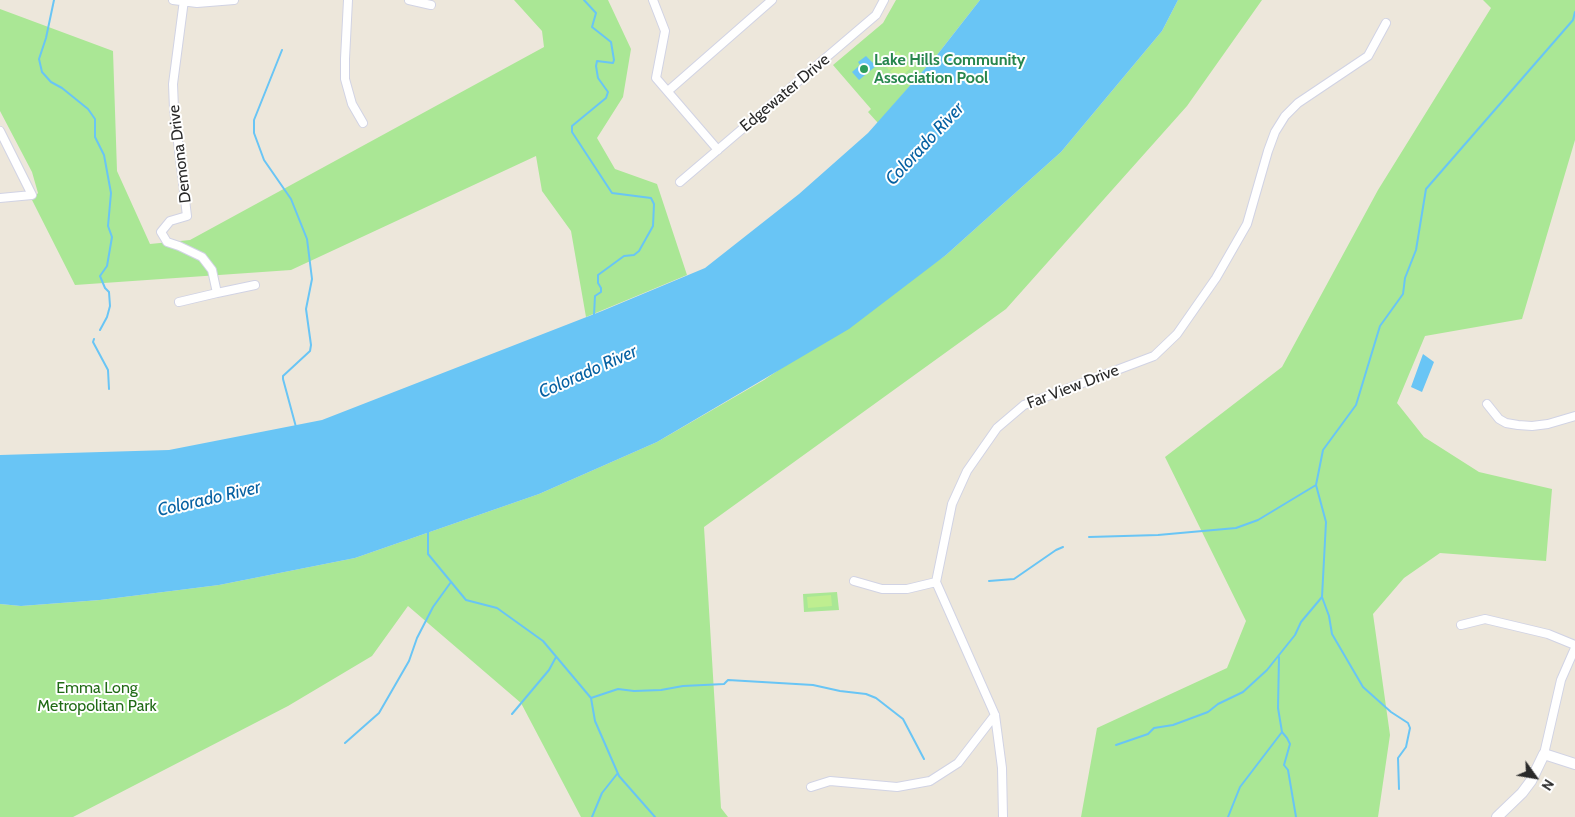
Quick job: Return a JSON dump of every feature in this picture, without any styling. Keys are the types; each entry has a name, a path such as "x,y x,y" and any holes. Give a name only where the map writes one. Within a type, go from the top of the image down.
{"street":[{"path":"173,0 211,3 234,0"},
{"path":"348,0 345,79 352,104 363,123"},
{"path":"409,0 431,5"},
{"path":"653,0 665,31 656,78 718,150"},
{"path":"668,91 772,0"},
{"name":"Edgewater Drive","path":"680,182 876,15 884,0"},
{"name":"Demona Drive","path":"184,1 173,84 174,109 187,216 170,221 161,232 167,242 202,257 212,270 217,294"},
{"name":"Far View Drive","path":"936,582 952,504 967,471 997,428 1024,405 1154,356 1176,334 1216,278 1247,224 1268,151 1275,132 1285,116 1298,103 1368,56 1386,23"},
{"path":"0,131 32,195 0,198"},
{"path":"180,302 255,285"},
{"path":"1488,404 1498,419 1506,423 1518,425 1548,424 1575,416"},
{"path":"854,582 882,589 907,589 936,582 994,715 1002,768 1003,817"},
{"path":"1461,625 1485,619 1548,634 1575,647 1561,680 1544,754 1535,774 1522,792 1498,817"},
{"path":"811,787 830,781 897,787 930,781 958,762 994,715"},
{"path":"1544,754 1575,764"}],"green space":[{"path":"514,0 608,0 631,49 623,97 597,138 615,169 657,184 687,275 586,317 571,231 542,191 536,156 291,270 75,285 32,200 38,193 32,172 0,111 0,9 113,51 117,171 150,244 190,240 544,47 542,31"},
{"path":"896,0 980,0 937,55 878,123 868,112 871,109 833,65 883,23"},
{"name":"Emma Long Metropolitan Park","path":"1178,0 1262,0 1187,106 1006,309 704,527 721,808 728,817 581,817 521,703 408,606 372,656 288,706 73,817 0,817 0,604 21,606 100,600 219,585 355,558 539,494 657,442 764,380 946,255 1061,152 1162,31"},
{"path":"1483,0 1575,0 1575,140 1522,319 1425,336 1397,403 1424,437 1479,472 1552,489 1546,561 1440,553 1404,578 1373,614 1390,735 1378,817 1081,817 1097,728 1227,668 1246,621 1165,457 1282,367 1378,190 1491,8"},
{"path":"898,51 904,58 889,70 883,63"},
{"path":"904,60 911,68 897,80 890,71"},
{"path":"837,592 839,610 804,612 803,594"},
{"path":"831,595 832,606 808,608 807,597"}],"water":[{"name":"Colorado River","path":"980,0 1178,0 1162,31 1061,152 946,255 849,329 657,442 539,494 355,558 219,585 100,600 21,606 0,604 0,455 169,450 322,420 602,311 705,268 799,194 868,133 937,55"},
{"name":"Lake Hills Community Association Pool","path":"866,56 876,66 859,80 852,72 860,65 858,62"},
{"path":"1423,354 1434,362 1422,392 1411,387"}],"waterway":[{"path":"54,0 46,38 39,59 42,72 51,82 62,88 88,109 95,119 95,137 104,155 111,193 108,226 112,237 107,266 100,276 105,288 109,292 110,306 100,330"},
{"path":"584,0 596,13 592,27 611,42 614,60 613,63 597,61 598,78 608,92 606,98 572,126 572,132 612,193 651,198 654,204 653,226 639,251 634,255 624,256 598,275 601,292 595,296 594,315"},
{"path":"1089,537 1158,535 1236,528 1258,520 1316,485 1323,450 1356,405 1380,326 1403,294 1405,278 1416,250 1426,189 1573,20 1575,12"},
{"path":"282,50 254,120 254,133 264,160 291,199 307,239 312,279 306,309 311,345 310,351 283,376 296,427"},
{"path":"94,339 93,342 108,370 109,389"},
{"path":"1116,745 1148,734 1154,728 1173,725 1208,712 1218,704 1243,692 1267,670 1295,635 1301,622 1322,597 1326,522 1316,485"},
{"path":"428,530 428,554 466,600 497,608 543,641 591,698 595,721 619,776 655,817"},
{"path":"989,581 1014,579 1063,547"},
{"path":"345,743 379,713 409,661 417,638 433,607 451,582"},
{"path":"1322,597 1329,616 1332,634 1363,687 1391,712 1408,723 1410,728 1406,747 1398,758 1399,789"},
{"path":"512,714 549,670 556,657"},
{"path":"1279,657 1278,708 1282,732 1290,744 1284,765 1288,770 1296,817"},
{"path":"591,698 618,689 634,691 661,690 683,686 724,684 728,680 813,685 866,694 876,698 903,719 924,759"},
{"path":"1228,817 1240,787 1282,732"},
{"path":"592,817 602,793 617,774"}],"place":[{"name":"Lake Hills Community Association Pool","path":"864,69"}]}
